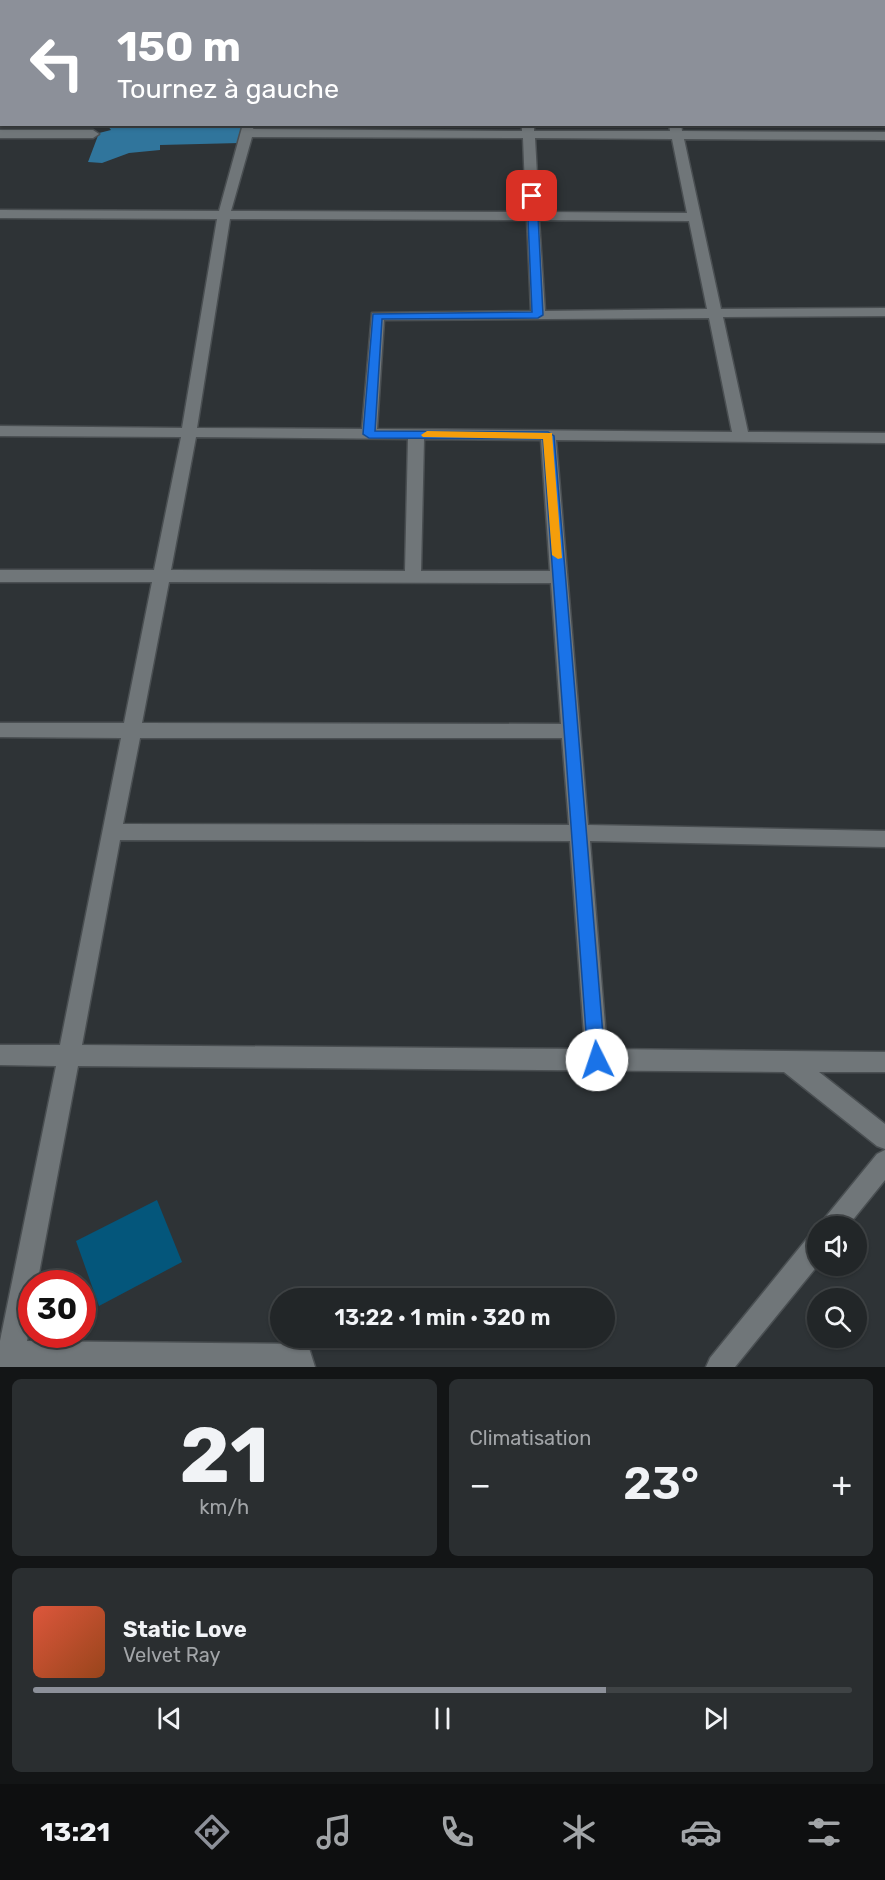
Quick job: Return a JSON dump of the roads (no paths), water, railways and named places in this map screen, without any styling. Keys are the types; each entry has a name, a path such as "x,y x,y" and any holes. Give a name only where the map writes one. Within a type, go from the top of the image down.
{"street":[{"path":"302,1367 300,1357 7,1358 70,1055 162,576 189,433 224,215 248,129 676,130 885,136"},
{"path":"529,129 538,315"},
{"path":"676,130 741,437"},
{"path":"0,134 93,134"},
{"path":"0,214 694,217"},
{"path":"369,434 377,316 885,312"},
{"path":"0,431 885,438"},
{"path":"413,576 416,435"},
{"path":"548,436 597,1060"},
{"path":"0,576 560,577"},
{"path":"0,729 572,731"},
{"path":"113,832 579,833 885,839"},
{"path":"0,1055 885,1062"},
{"path":"788,1061 885,1138"},
{"path":"841,1216 885,1162"},
{"path":"719,1367 807,1259"}],"water":[{"path":"108,126 244,127 240,143 160,145 160,150 129,153 102,163 88,162 99,133 111,130"}]}
